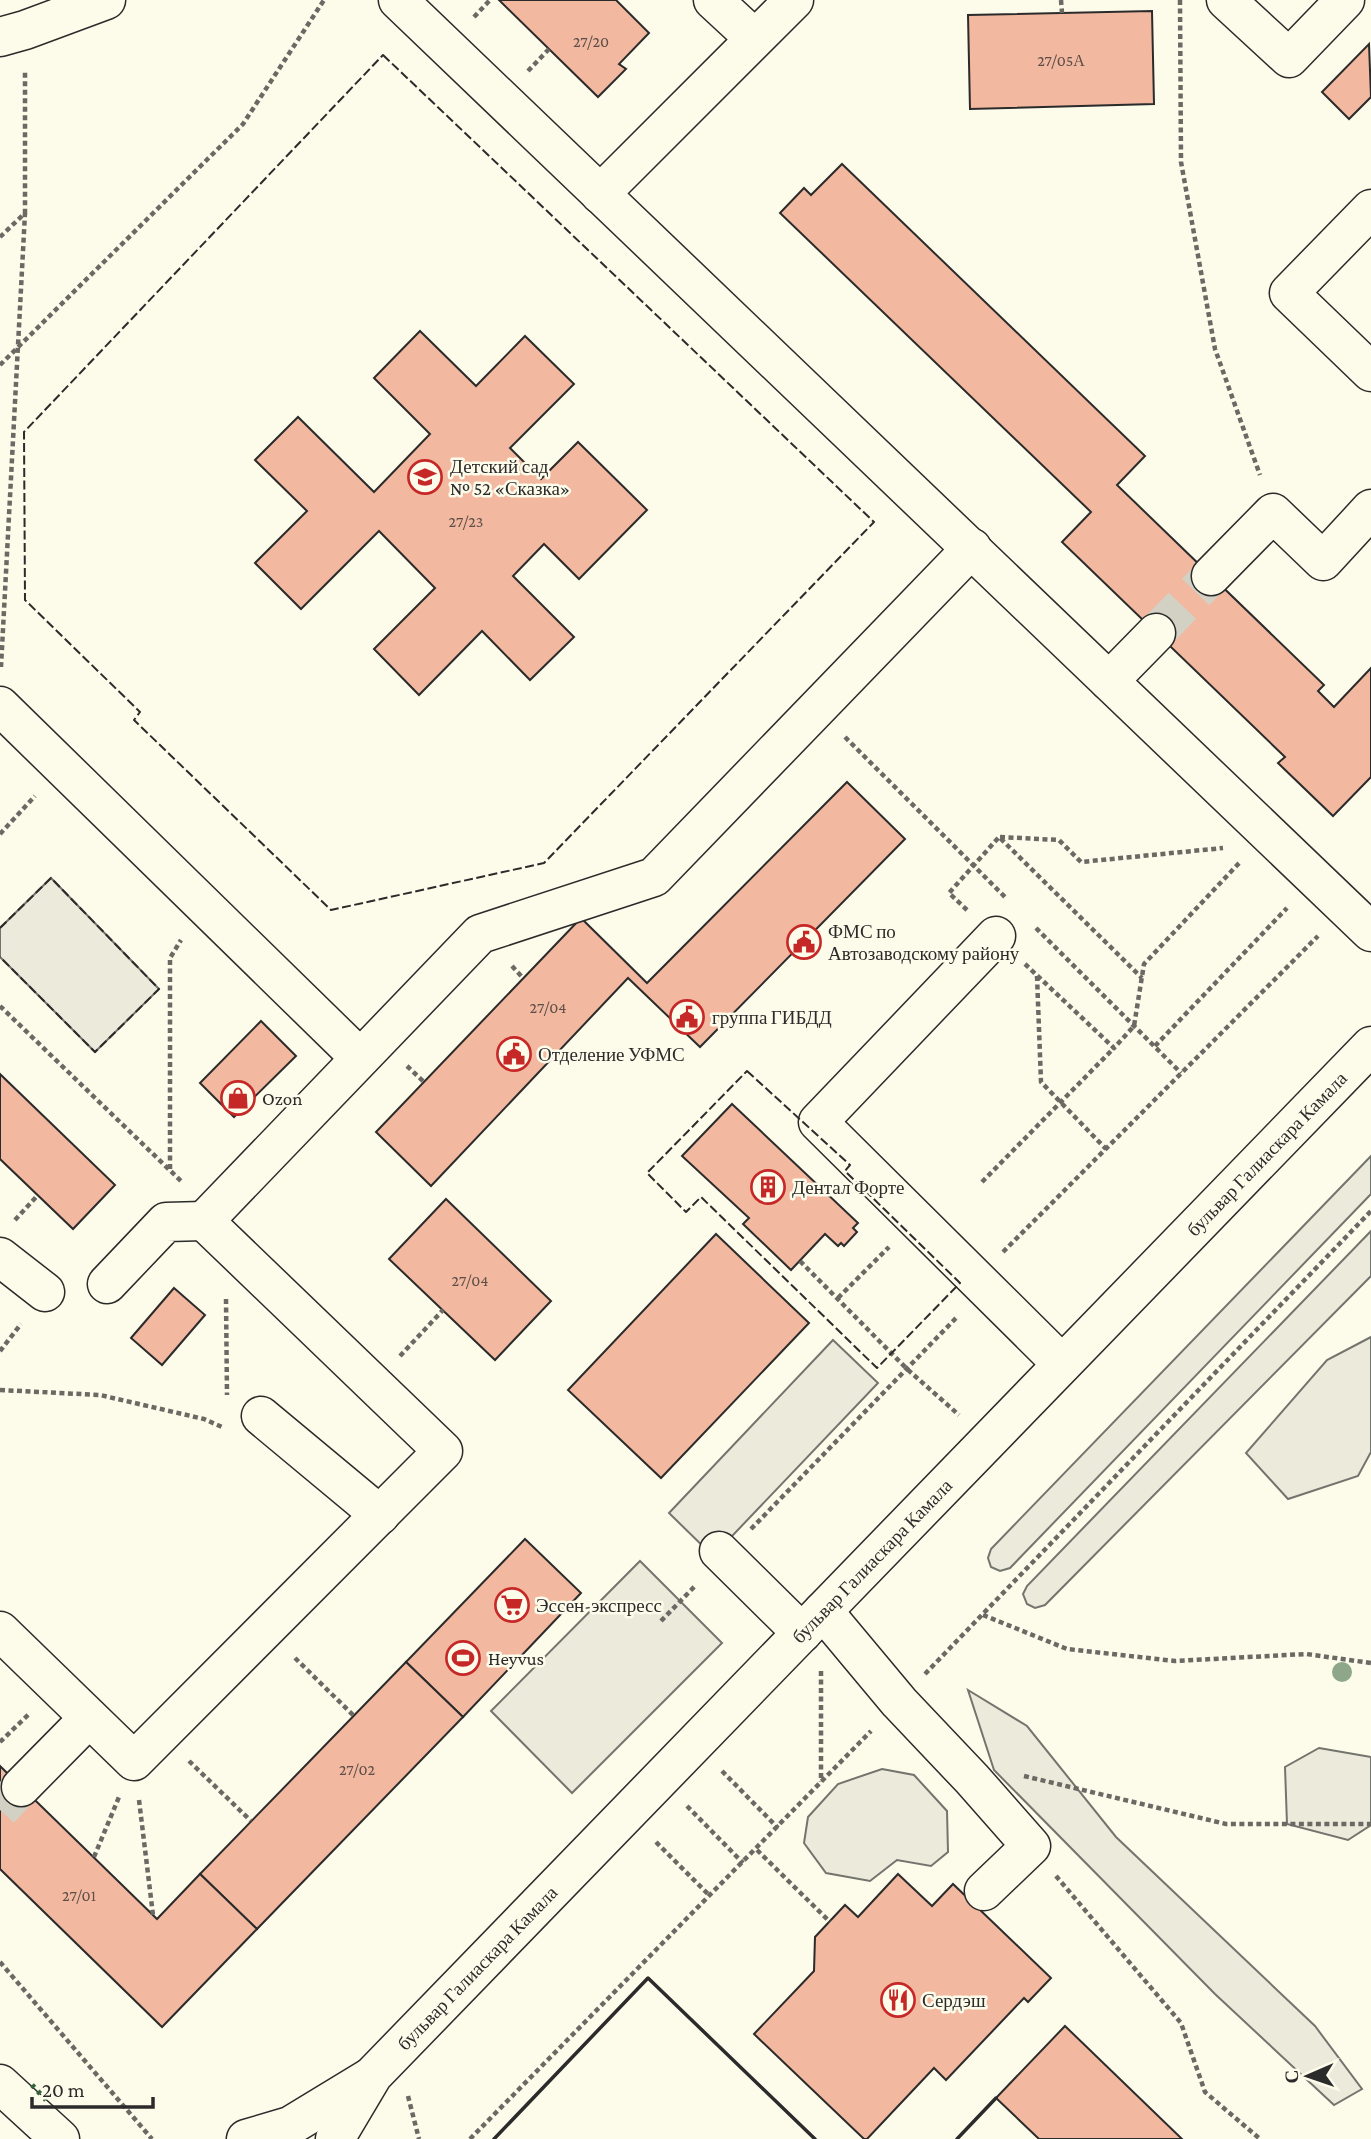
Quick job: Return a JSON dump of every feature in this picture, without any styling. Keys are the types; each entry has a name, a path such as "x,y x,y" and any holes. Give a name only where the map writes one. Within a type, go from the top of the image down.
{"street":[{"path":"13,33 106,0"},
{"path":"398,0 972,548 1109,681 1262,838 1315,878 1371,932"},
{"path":"713,0 754,38"},
{"path":"600,194 794,0"},
{"path":"1226,0 1289,58 1345,0"},
{"path":"1371,209 1289,293 1371,372"},
{"path":"1211,576 1273,513 1323,561 1371,509"},
{"path":"214,1225 359,1057 480,934 654,877 972,548"},
{"path":"1109,681 1156,633"},
{"path":"0,706 359,1057"},
{"path":"1013,920 818,1122 1062,1364"},
{"name":"бульвар Галиаскара Камала","path":"373,2075 1371,1046"},
{"path":"0,1630 134,1761 443,1451 214,1225 166,1222 107,1284"},
{"path":"5,1241 46,1292"},
{"path":"238,1412 380,1515"},
{"path":"719,1550 815,1619 899,1702 1031,1846 984,1891"},
{"path":"21,1787 89,1718"},
{"path":"246,2139 290,2126 373,2075"},
{"path":"335,2139 373,2075"},
{"path":"0,2084 60,2139"}],"path":[{"path":"0,365 243,124 324,0"},
{"path":"1061,0 1062,13"},
{"path":"1180,0 1181,162 1215,349 1273,513"},
{"path":"0,678 25,213 13,33"},
{"path":"0,237 25,213"},
{"path":"817,709 974,865 1013,920 1037,975 1041,1082 1106,1149"},
{"path":"0,834 62,767"},
{"path":"999,837 1059,840 1081,862 1262,838"},
{"path":"999,837 949,893 1013,920 1133,1026 1181,1073"},
{"path":"999,837 1142,978"},
{"path":"982,1182 1133,1026 1144,964 1262,838"},
{"path":"1154,1046 1315,878"},
{"path":"170,1170 170,958 203,905"},
{"path":"1037,975 1114,1048"},
{"path":"0,1006 170,1170 214,1225 238,1412 227,1430 204,1419 100,1395 0,1390"},
{"path":"5,1241 38,1195"},
{"path":"838,1298 916,1219"},
{"path":"800,1261 907,1369 958,1416 966,1407"},
{"path":"374,1384 443,1310"},
{"path":"983,1615 1067,1649 1175,1661 1306,1654 1371,1663"},
{"path":"815,1619 821,1782"},
{"path":"266,1630 354,1716"},
{"path":"162,1734 251,1821"},
{"path":"695,1743 778,1828"},
{"path":"94,1857 134,1761"},
{"path":"134,1761 153,1915"},
{"path":"972,1779 994,1770 1226,1824 1371,1824"},
{"path":"661,1779 743,1863"},
{"path":"628,1813 710,1896"},
{"path":"1031,1846 1181,2023 1205,2092 1260,2139"},
{"path":"757,1850 830,1922"},
{"path":"0,1962 152,2139"}],"shaded area":[{"path":"51,878 159,989 95,1052 0,957 0,928"},
{"path":"1371,1156 1371,1194 1010,1568 1000,1571 991,1567 988,1558 991,1549"},
{"path":"1371,1231 1371,1276 1045,1605 1035,1608 1027,1604 1023,1594 1027,1586"},
{"path":"1371,1337 1371,1452 1358,1476 1288,1499 1246,1453 1327,1360"},
{"path":"833,1340 878,1383 713,1556 669,1513"},
{"path":"640,1561 722,1643 572,1793 491,1711"},
{"path":"968,1690 1027,1726 1116,1837 1315,2026 1362,2089 1334,2105 1215,1994 994,1770"},
{"path":"1319,1748 1371,1757 1371,1825 1348,1840 1287,1824 1285,1767"},
{"path":"882,1769 914,1775 947,1811 948,1852 931,1866 897,1860 870,1881 826,1873 804,1843 808,1817 838,1784"}],"building":[{"path":"499,0 616,0 649,33 619,64 626,69 598,97"},
{"path":"1152,11 1154,104 970,109 968,15"},
{"path":"1369,44 1371,97 1349,119 1322,92"},
{"path":"842,164 1145,456 1117,485 1324,685 1318,691 1334,707 1371,668 1371,777 1333,816 1278,763 1285,757 1062,542 1091,512 780,213 804,188 811,195"},
{"path":"420,331 476,386 525,336 574,384 510,448 541,479 578,442 647,510 579,579 544,544 513,576 574,637 530,680 482,631 419,695 374,649 435,588 379,531 301,609 255,563 307,511 255,460 298,417 374,492 430,434 374,378"},
{"path":"847,782 905,839 700,1047 628,978 431,1186 376,1132 581,918 647,983"},
{"path":"261,1021 296,1056 234,1117 200,1083"},
{"path":"0,1074 115,1185 73,1229 0,1159"},
{"name":"Дентал Форте","path":"732,1104 858,1223 853,1228 857,1232 844,1246 841,1243 838,1246 825,1234 791,1270 743,1224 749,1218 682,1156"},
{"path":"446,1199 551,1301 495,1360 389,1259"},
{"path":"716,1234 809,1323 661,1478 568,1390"},
{"path":"174,1288 205,1315 162,1365 131,1338"},
{"path":"525,1539 581,1593 463,1717 406,1662"},
{"path":"406,1662 463,1717 257,1929 200,1874"},
{"path":"0,1766 157,1919 200,1874 257,1929 162,2027 0,1869"},
{"path":"898,1874 932,1906 953,1884 1051,1978 1028,2002 1024,1998 946,2080 934,2068 867,2139 864,2139 754,2034 814,1971 815,1937 845,1905 858,1917"},
{"path":"1065,2026 1182,2139 1039,2139 996,2098"}],"tunnel":[{"path":"1156,633 1211,576"},
{"path":"0,1810 21,1787"}],"hedge":[{"path":"32,2085 47,2101"}],"fence":[{"path":"383,55 874,522 544,863 331,910 134,720 140,712 25,600 24,432 383,55"},
{"path":"0,928 51,878 159,989 95,1052 0,957"},
{"path":"747,1071 850,1165 845,1171 960,1283 877,1368 701,1197 686,1212 647,1173 747,1071"}],"wall":[{"path":"494,2139 648,1978 815,2139"},
{"path":"957,2139 996,2098"}],"place":[{"name":"Детский сад № 52 «Сказка»","path":"425,477"},
{"name":"ФМС по Автозаводскому району","path":"804,942"},
{"name":"группа ГИБДД","path":"687,1017"},
{"name":"Отделение УФМС","path":"514,1054"},
{"name":"Ozon","path":"238,1098"},
{"name":"Дентал Форте","path":"768,1187"},
{"name":"Эссен-экспресс","path":"512,1605"},
{"name":"Heyvus","path":"463,1658"},
{"name":"Сердэш","path":"898,2000"}]}
